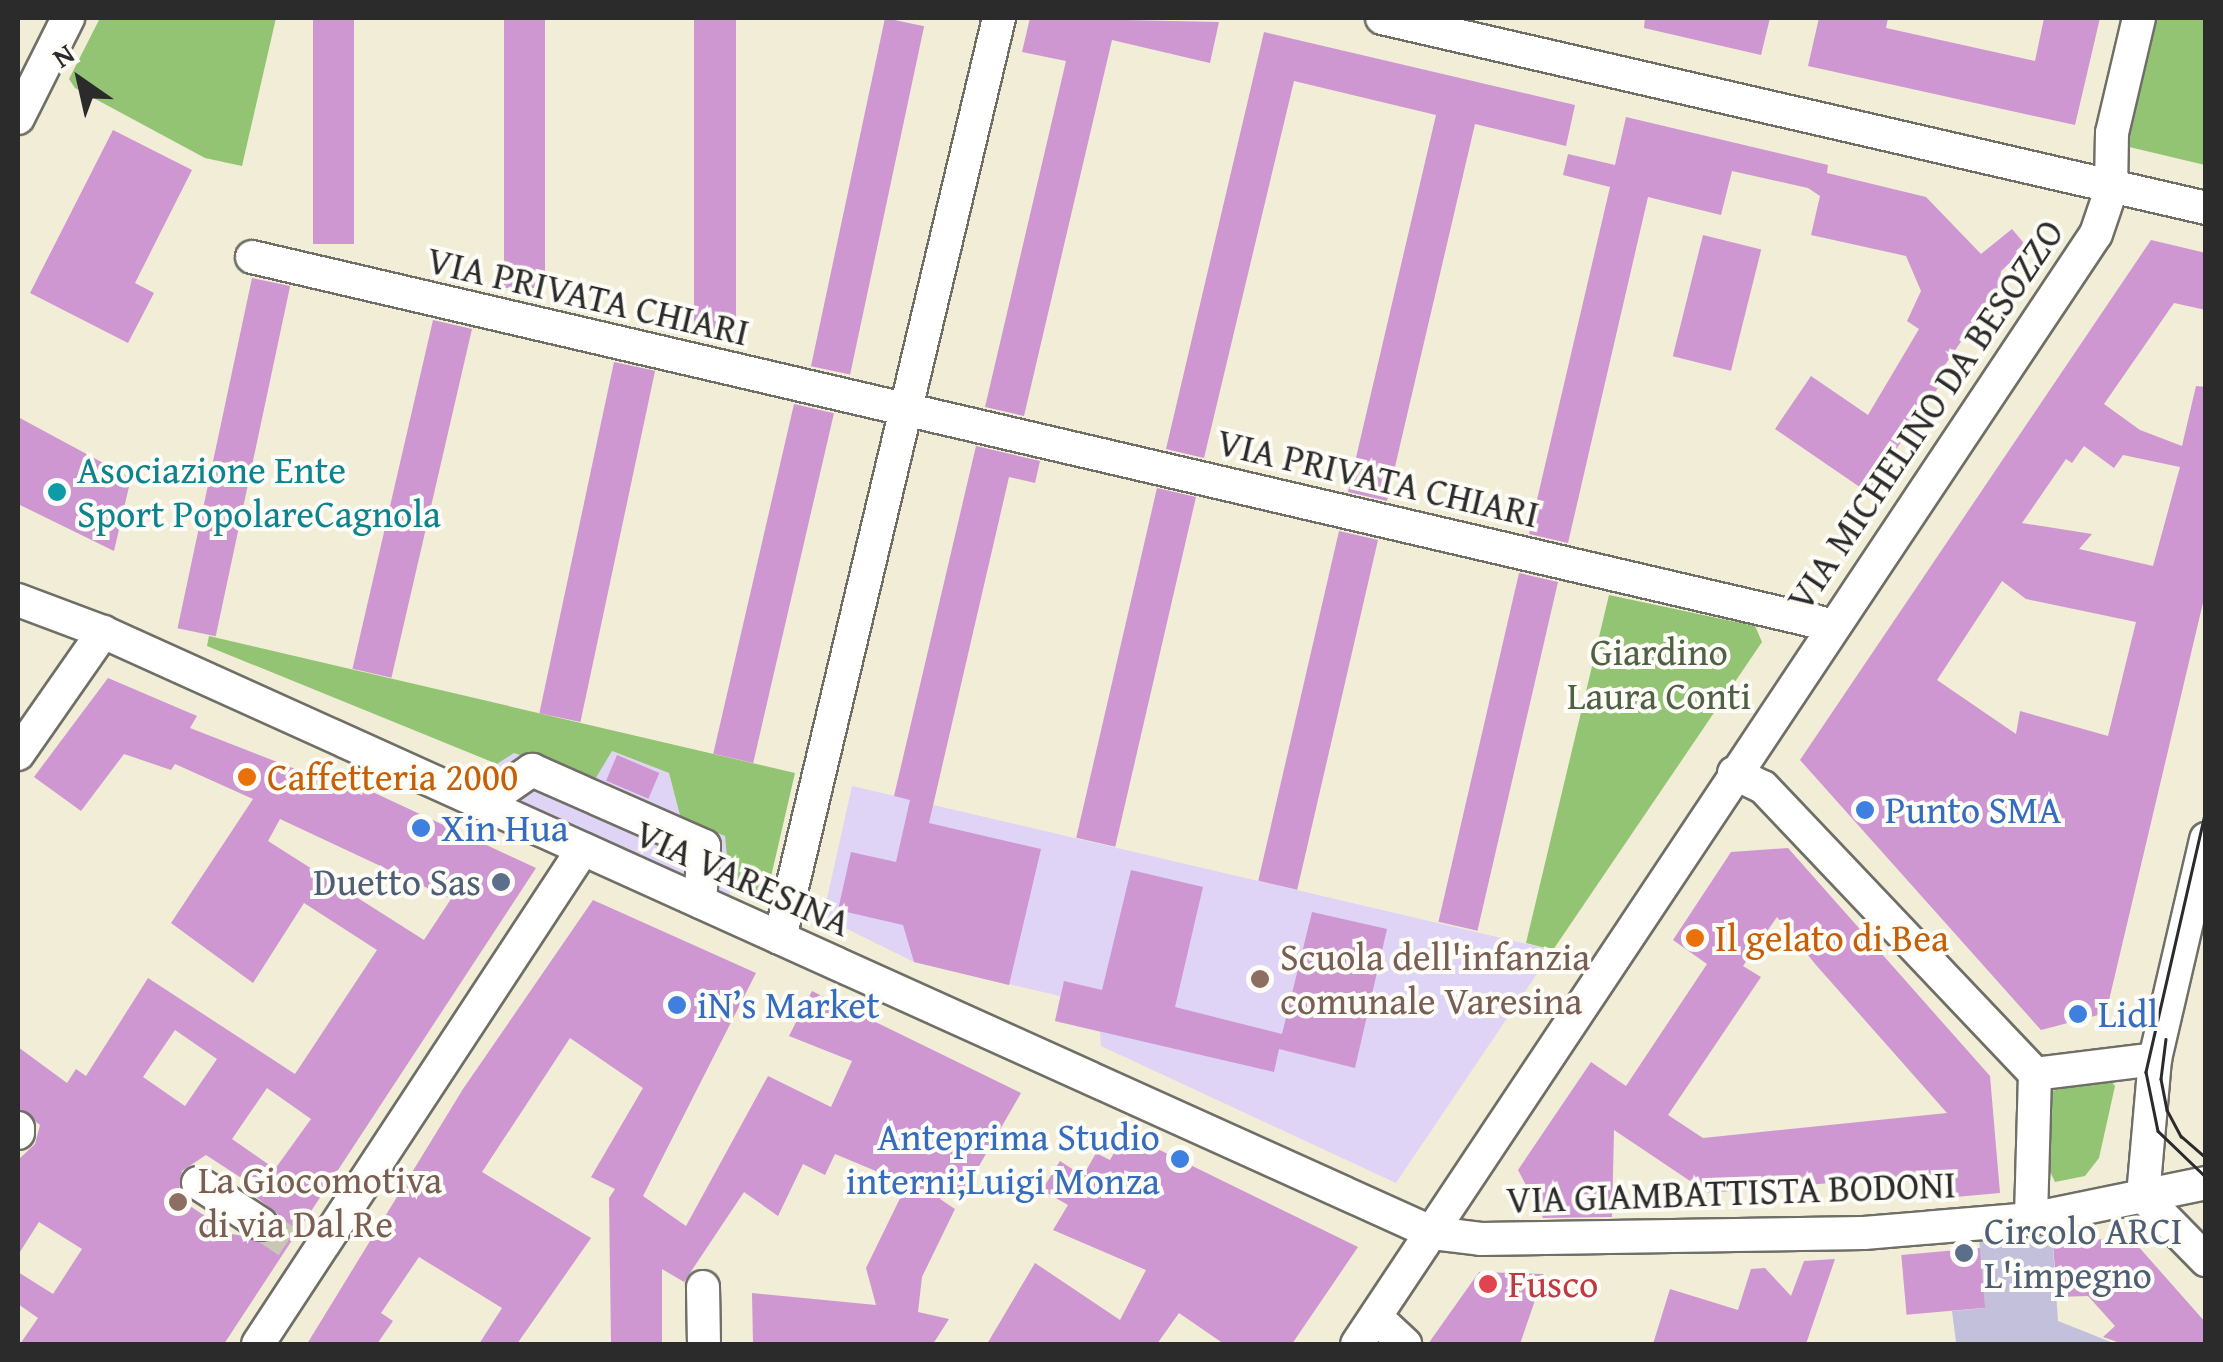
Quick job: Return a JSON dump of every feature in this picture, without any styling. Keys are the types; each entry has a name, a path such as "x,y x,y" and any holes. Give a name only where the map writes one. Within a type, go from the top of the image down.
{"street":[{"path":"18,118 68,18"},
{"path":"784,928 998,18"},
{"path":"1382,18 2111,190 2206,208"},
{"name":"VIA MICHELINO DA BESOZZO","path":"1357,1344 1831,625 2096,234 2111,190 2112,133 2139,18"},
{"name":"VIA PRIVATA CHIARI","path":"252,257 1831,625"},
{"name":"VIA VARESINA","path":"18,600 103,632 700,902 784,928 1433,1233"},
{"path":"18,754 103,632"},
{"path":"483,804 532,770 704,846 700,902"},
{"path":"1734,773 1763,788 2035,1074 2031,1219"},
{"path":"2206,838 2155,1060 2143,1196 2206,1260"},
{"path":"258,1344 303,1252 582,849"},
{"path":"2035,1074 2155,1060"},
{"name":"VIA GIAMBATTISTA BODONI","path":"1433,1233 1481,1239 1798,1236 2031,1219 2206,1182"},
{"path":"198,1184 261,1224"},
{"path":"703,1287 704,1344"},
{"path":"1376,1318 1405,1344"}],"shaded area":[{"path":"611,751 669,773 681,818 725,836 732,919 454,790 514,753 593,781"},
{"name":"Scuola dell'infanzia comunale Varesina","path":"852,786 1553,950 1396,1183 1101,1046 1100,1032 1055,1021 1060,996 914,962 823,917"},
{"path":"2051,1218 2058,1321 2116,1344 1956,1342 1952,1311 1985,1308 1978,1226"}],"green space":[{"path":"100,18 276,18 242,166 205,158 75,88 69,79"},
{"path":"2155,18 2205,18 2205,165 2125,146"},
{"name":"Giardino Laura Conti","path":"1609,595 1755,626 1762,642 1553,950 1526,943"},
{"path":"209,636 795,773 767,894 729,881 725,836 681,819 669,773 612,751 594,781 514,753 497,764 207,646"},
{"path":"2108,1078 2115,1086 2099,1158 2085,1176 2055,1182 2047,1165 2044,1100 2052,1091"}],"building":[{"path":"313,18 354,18 354,244 313,244"},
{"path":"504,18 545,18 545,288 504,288"},
{"path":"694,18 736,18 736,331 694,331"},
{"path":"885,18 924,26 850,375 811,366"},
{"path":"1030,18 1219,22 1210,63 1112,40 1024,416 985,407 1066,61 1022,52"},
{"path":"1645,18 1770,18 1761,55 1644,28"},
{"path":"1819,18 1888,18 1886,28 2035,61 2044,18 2100,18 2075,125 1808,66"},
{"path":"1264,32 1575,105 1566,146 1475,124 1387,501 1348,492 1436,115 1294,81 1204,458 1166,449"},
{"path":"1626,117 1828,165 1827,173 1926,197 1981,254 2012,229 2028,248 2001,271 1999,286 1934,381 1940,385 1867,492 1775,429 1811,376 1868,415 1919,329 1907,321 1921,291 1906,256 1811,235 1820,196 1808,188 1732,171 1721,215 1648,197 1568,543 1529,534 1610,187 1563,175 1568,154 1615,165"},
{"path":"113,130 192,170 135,283 154,293 128,343 30,293"},
{"path":"1703,235 1761,250 1731,371 1673,356"},
{"path":"2151,240 2206,253 2206,310 2174,303 2104,404 2140,430 2182,446 2196,386 2206,387 2206,590 2106,1013 2041,1030 1800,760","holes":["2084,446 2114,468 2123,455 2180,467 2153,566 2079,549 2092,534 2022,523 2066,459 2072,463","2002,581 2026,599 2136,622 2108,736 2020,711 2016,734 1937,680"]},
{"path":"252,278 290,286 216,636 178,628"},
{"path":"433,320 472,329 391,678 352,669"},
{"path":"614,362 655,371 580,722 539,713"},
{"path":"794,404 834,413 753,763 713,754"},
{"path":"18,417 131,478 114,551 18,504"},
{"path":"976,446 1040,461 1035,483 1009,477 929,823 1041,849 1009,985 914,962 903,925 838,910 851,852 896,862 910,800 894,796"},
{"path":"1157,488 1196,497 1115,847 1076,838"},
{"path":"1339,531 1378,540 1297,890 1258,881"},
{"path":"1519,573 1558,582 1477,931 1438,922"},
{"path":"108,678 197,716 190,728 362,795 364,788 536,868 224,1344 20,1344 38,1318 18,1304 18,1272 53,1294 82,1249 39,1222 18,1255 18,1160 35,1144 40,1125 18,1108 18,1047 67,1083 76,1069 86,1076 148,978 295,1074 377,950 304,903 253,983 171,923 253,799 175,764 171,770 124,754 81,811 34,777","holes":["280,819 451,899 424,940 268,841","175,1030 217,1059 185,1106 143,1077","267,1088 311,1119 275,1169 232,1139","206,1155 260,1190 256,1197 278,1214 281,1226 271,1241 232,1234 178,1198 182,1171"]},
{"path":"617,755 659,773 648,799 606,781"},
{"path":"1788,848 1990,1076 2000,1193 1944,1198 1943,1174 1708,1193 1614,1130 1612,1217 1543,1218 1518,1170 1591,1062 1626,1086 1707,964 1673,940 1731,852","holes":["1777,917 1947,1113 1703,1138 1668,1115 1761,977 1743,966"]},
{"path":"1131,870 1203,887 1175,1007 1282,1034 1312,912 1387,929 1355,1068 1279,1049 1274,1072 1055,1021 1064,981 1102,990"},
{"path":"593,900 756,973 643,1196 686,1226 768,1076 831,1107 852,1061 789,1036 812,991 1021,1093 964,1192 948,1185 940,1199 955,1209 922,1277 918,1312 949,1319 933,1344 753,1344 752,1293 876,1305 866,1268 907,1184 835,1154 825,1175 803,1164 778,1216 744,1192 684,1282 662,1269 662,1344 611,1344 609,1198 615,1189 591,1177 643,1088 570,1038 482,1172 591,1238 517,1344 479,1344 502,1308 419,1257 381,1313 393,1321 377,1344 307,1344 463,1089"},
{"path":"1125,1133 1358,1247 1292,1344 1224,1344 1179,1313 1157,1344 987,1344 1035,1263 1120,1320 1146,1270 1053,1230 1068,1205 1042,1190 1060,1161 1083,1176 1096,1153 1110,1160"},
{"path":"2130,1237 2206,1323 2206,1344 2123,1344 2103,1337 2115,1326 2088,1296 2057,1297 2053,1243"},
{"path":"1980,1248 1985,1308 1907,1315 1901,1255"},
{"path":"1835,1259 1806,1344 1653,1344 1670,1289 1738,1310 1751,1269 1765,1268 1791,1296 1804,1261"},
{"path":"1479,1272 1544,1274 1520,1344 1428,1344"}],"tunnel":[{"path":"261,1224 292,1245"}],"tram line":[{"path":"2206,810 2146,1072 2158,1131 2206,1177"},
{"path":"2166,1039 2161,1079 2167,1110 2181,1136 2206,1158"}],"place":[{"name":"Asociazione Ente Sport PopolareCagnola","path":"57,492"},
{"name":"Caffetteria 2000","path":"247,777"},
{"name":"Punto SMA","path":"1865,810"},
{"name":"Xin Hua","path":"421,828"},
{"name":"Duetto Sas","path":"501,882"},
{"name":"Il gelato di Bea","path":"1695,938"},
{"name":"Scuola dell'infanzia comunale Varesina","path":"1260,979"},
{"name":"iN’s Market","path":"677,1005"},
{"name":"Lidl","path":"2078,1014"},
{"name":"Anteprima Studio interni;Luigi Monza","path":"1180,1159"},
{"name":"La Giocomotiva di via Dal Re","path":"178,1202"},
{"name":"Circolo ARCI L'impegno","path":"1964,1253"},
{"name":"Fusco","path":"1488,1284"}]}
